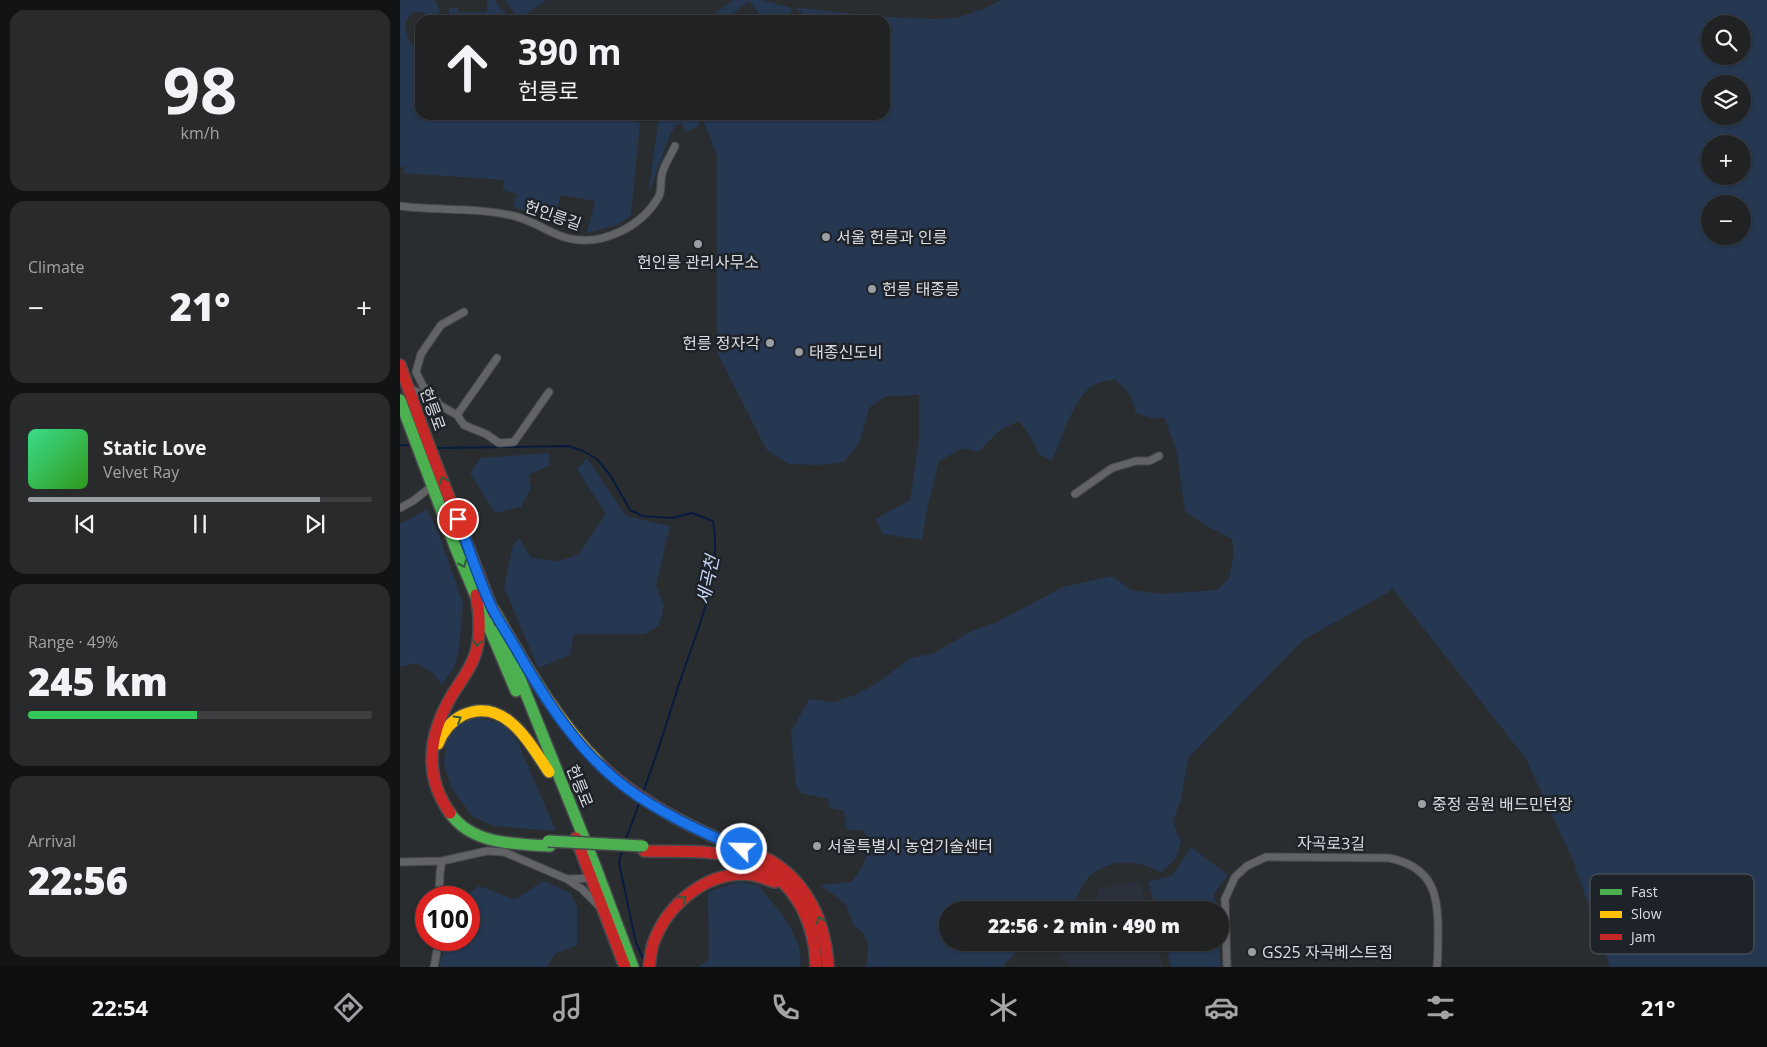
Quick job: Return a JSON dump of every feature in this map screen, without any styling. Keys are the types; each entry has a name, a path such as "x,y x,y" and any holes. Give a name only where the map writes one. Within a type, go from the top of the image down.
{"main road":[{"name":"헌릉로","path":"400,365 428,443 595,878 602,909 625,967"},
{"name":"헌릉로","path":"400,400 476,595 549,772 633,967"},
{"path":"476,595 479,620 478,643 473,659 447,704 436,730 432,752 434,779 440,797 449,812 464,827 475,834 506,843 549,843 644,848 719,854 744,859 794,886 811,925 816,946 816,967"},
{"path":"492,607 543,695 558,716 590,754 626,788 697,829 770,861 794,886 811,900 820,919 826,940 828,967"},
{"path":"549,772 518,727 509,719 492,712 476,711 454,720 443,733 437,750 437,772 442,789 448,802 462,820 477,829 497,835 549,843"},
{"path":"649,967 655,938 665,918 678,903 705,884 719,878 739,874 758,876 794,886"}],"street":[{"name":"헌인릉길","path":"400,206 513,216 528,220 567,238 583,240 601,237 618,232 636,222 660,195 662,173 675,146"},
{"path":"443,406 423,386 416,372 421,354 441,324 464,312"},
{"path":"457,414 498,358"},
{"path":"408,387 457,414 464,425 486,434 499,443 514,442 549,392"},
{"path":"1075,494 1112,468 1136,461 1149,461 1159,456"},
{"path":"400,508 414,501 432,486"},
{"path":"400,862 442,861 486,851 504,852 567,879 582,889 602,909"},
{"name":"자곡로3길","path":"1227,967 1225,899 1235,877 1247,866 1266,857 1308,856 1389,858 1402,860 1414,866 1429,880 1437,900 1439,922 1437,967"},
{"path":"439,886 442,861"},
{"path":"567,879 595,878"},
{"path":"434,967 437,951"}],"shaded area":[{"path":"400,0 435,0 440,12 436,15 426,15 422,12 413,12 406,21 408,38 415,48 415,120 622,120 640,122 631,215 617,225 587,233 595,201 561,195 553,221 513,207 517,194 503,190 504,180 403,173 404,167 400,167"},
{"path":"487,0 495,0 500,8 509,15 450,15 449,8 457,7 458,12 487,12"},
{"path":"505,0 546,0 526,15 516,15"},
{"path":"733,0 762,0 791,8 792,12 788,15 760,15 749,1 731,15 714,15"},
{"path":"1001,0 1767,0 1767,967 1610,967 1606,954 1754,954 1754,874 1590,874 1590,909 1573,860 1526,759 1392,588 1387,593 1303,640 1188,758 1181,799 1173,822 1181,842 1176,858 1162,872 1132,863 1106,866 1086,880 1075,901 939,901 939,951 1017,951 1003,967 864,967 867,964 868,945 863,933 853,925 846,904 820,885 852,882 863,865 871,842 862,830 847,830 844,811 830,808 828,799 801,793 796,786 791,732 809,699 834,702 857,694 880,681 909,659 934,653 970,632 997,622 1063,587 1112,576 1131,590 1160,594 1217,590 1229,579 1234,553 1232,539 1207,526 1185,511 1177,452 1164,417 1156,419 1136,413 1131,396 1115,379 1096,384 1081,397 1052,461 1039,454 1032,439 1019,421 1000,430 978,452 963,448 939,461 927,509 922,540 883,534 876,519 910,500 919,440 919,395 885,396 869,408 860,442 844,462 817,465 788,464 766,449 717,352 717,155 703,120 890,120 890,17 956,18 984,9"},
{"path":"797,8 868,15 802,15 802,12 797,11"},
{"path":"658,120 701,120 698,127 685,132 682,123 676,125 670,135 650,190"},
{"path":"549,453 549,466 529,474 531,488 521,507 495,513 470,473 481,458"},
{"path":"587,458 626,516 670,526 656,585 664,606 659,625 645,634 574,634 570,655 538,668 504,587 513,545 519,538 531,558 559,561 578,555 606,514 577,469"},
{"path":"427,509 438,532 463,603 459,650 454,667 442,685 433,673 416,663 400,667 400,524"},
{"path":"476,718 497,722 502,725 519,745 556,831 494,826 472,816 451,787 444,764 446,742 456,726"},
{"path":"1191,847 1228,875 1214,893 1215,901 1153,901 1148,882 1173,875"},
{"path":"543,881 571,893 577,907 577,945 555,954 547,967 439,967 444,951 480,951 480,886 515,900"},
{"path":"1140,881 1146,901 1094,901 1100,888"},
{"path":"739,882 758,885 788,923 794,934 801,956 800,967 698,967 709,959 708,892"},
{"path":"1057,951 1159,951 1163,967 1070,967"},
{"path":"1167,951 1220,951 1221,967 1171,967"}],"waterway":[{"name":"세곡천","path":"400,445 413,446"},
{"name":"세곡천","path":"435,448 569,446 597,459 610,475 630,510 643,516 672,518 692,513 713,521 714,563 706,606 643,792"},
{"name":"세곡천","path":"626,839 640,801"},
{"name":"세곡천","path":"622,851 619,863 636,943 645,962"}],"traffic: fast":[{"path":"400,400 456,549 516,691"},
{"path":"500,629 594,863 633,967"},
{"path":"450,813 459,824 482,837 509,843 550,846"},
{"path":"548,841 643,846"}],"traffic: slow":[{"path":"492,607 554,709 600,764"},
{"path":"438,744 448,727 459,717 478,711 491,712 504,717 515,726 525,737 549,772"}],"traffic: jam":[{"path":"400,365 494,614"},
{"path":"450,813 441,799 436,784 432,754 434,739 444,710 468,671 475,655 479,625 476,595"},
{"path":"600,764 637,795 665,812 716,838 763,857 784,870 796,881 813,907 824,936 828,967"},
{"path":"576,838 625,967"},
{"path":"644,851 693,852 730,856 759,866 775,875 797,900 805,915 815,949 816,967"},
{"path":"649,967 653,944 659,929 679,903 691,892 720,878 736,875 753,875 775,882"}],"place":[{"name":"서울 헌릉과 인릉","path":"826,237"},
{"name":"헌인릉 관리사무소","path":"698,244"},
{"name":"헌릉 태종릉","path":"872,289"},
{"name":"헌릉 정자각","path":"770,343"},
{"name":"태종신도비","path":"799,352"},
{"name":"중정 공원 배드민턴장","path":"1422,804"},
{"name":"서울특별시 농업기술센터","path":"817,846"},
{"name":"GS25 자곡베스트점","path":"1252,952"}],"route":[{"path":"458,519 492,607 543,695 580,743 602,767 626,788 697,829 742,849"}]}
